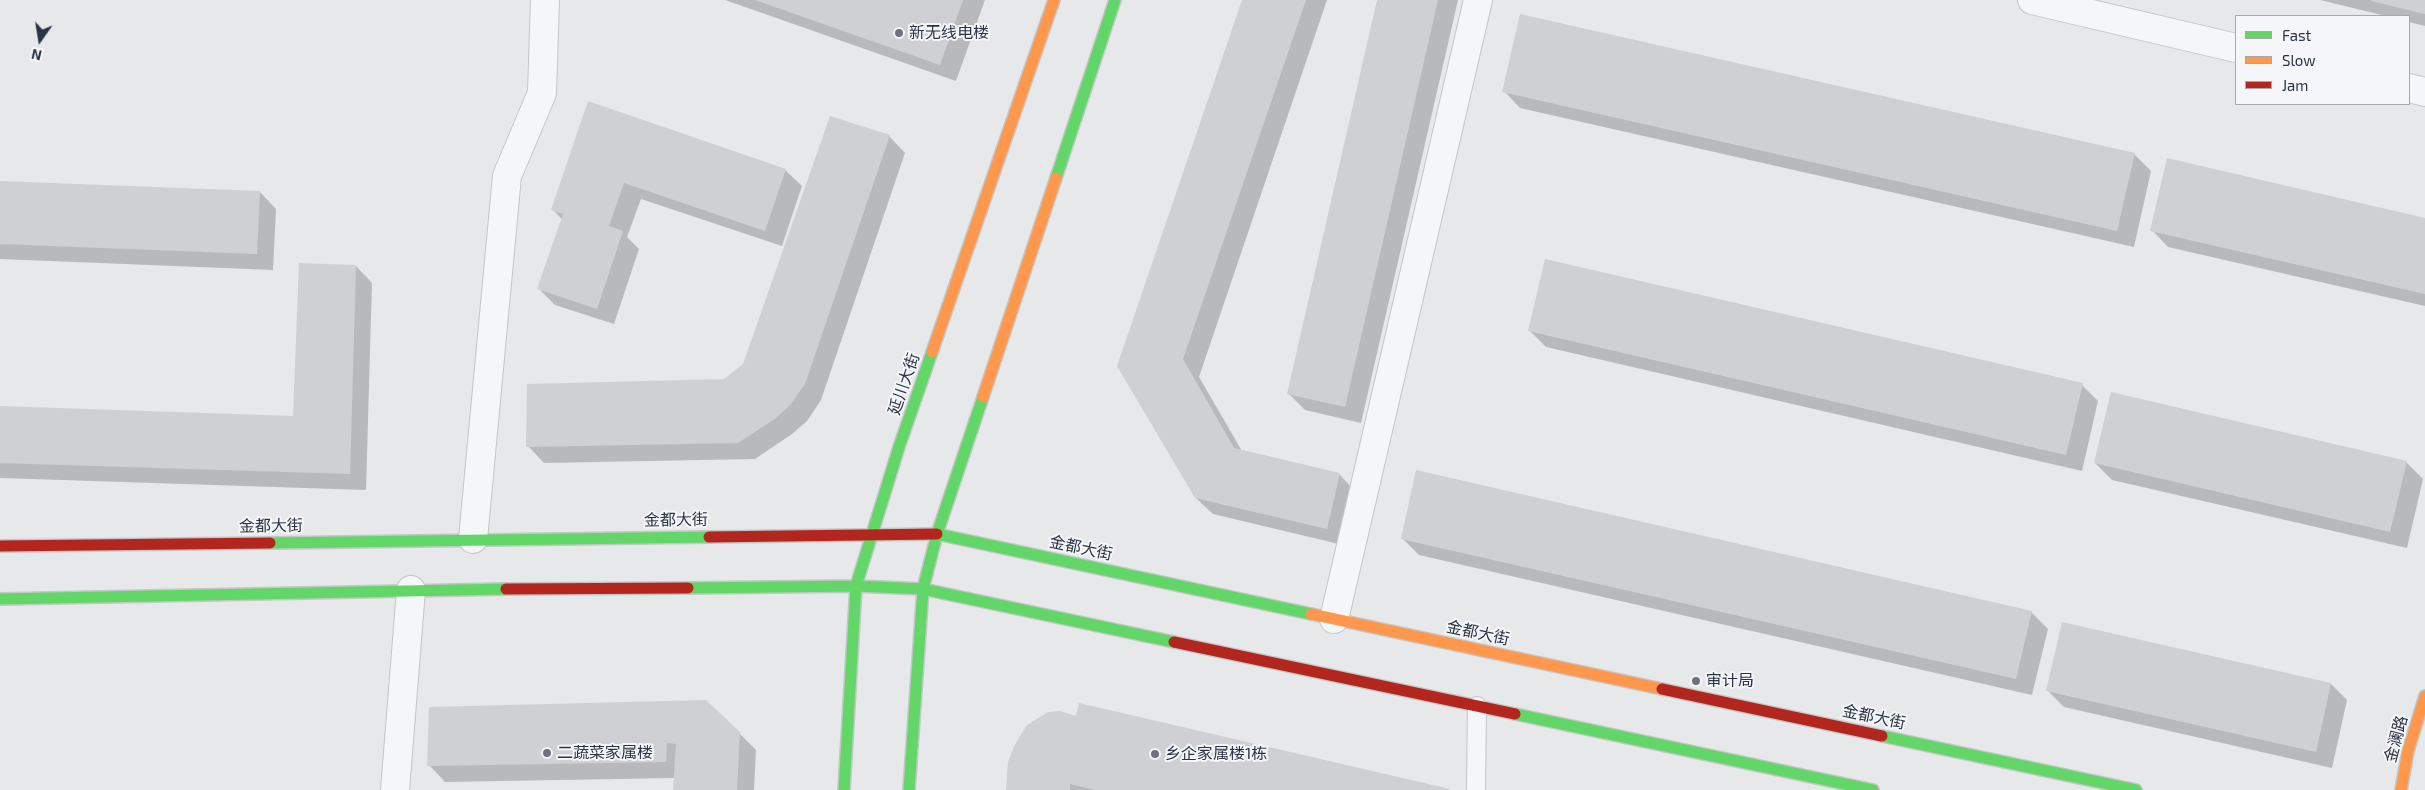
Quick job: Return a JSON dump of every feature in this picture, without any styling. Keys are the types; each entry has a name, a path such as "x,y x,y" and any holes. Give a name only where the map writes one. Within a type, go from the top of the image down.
{"main road":[{"name":"延川大街","path":"844,790 856,586 899,448 1054,0"},
{"path":"909,790 923,589 937,534 1115,0"},
{"name":"金都大街","path":"0,546 937,534 2136,790"},
{"path":"0,599 411,590 856,586 923,589 1873,790"},
{"name":"金澜路","path":"2401,790 2408,751 2425,696"}],"street":[{"path":"473,539 507,176 542,92 545,0"},
{"path":"1334,618 1478,0"},
{"path":"2032,0 2235,48"},
{"path":"2410,88 2425,92"},
{"path":"395,790 411,590"}],"lane":[{"path":"1476,790 1477,706"}],"building":[{"name":"新无线电楼","path":"755,0 963,0 940,65"},
{"path":"1242,0 1306,0 1183,359 1234,448 1340,473 1327,529 1195,498 1117,366"},
{"path":"1377,0 1438,0 1345,407 1287,394"},
{"path":"2371,0 2425,0 2425,14 2371,1"},
{"path":"1520,14 2135,153 2117,231 1502,92"},
{"path":"588,101 786,169 765,231 624,183 609,226 623,231 597,309 537,289 563,214 551,210"},
{"path":"830,116 890,135 805,384 790,405 776,418 738,443 526,447 527,384 724,379 743,364"},
{"path":"2167,158 2425,218 2425,294 2150,231"},
{"path":"0,181 260,191 257,254 0,244"},
{"path":"1545,259 2083,383 2066,455 1528,331"},
{"path":"299,263 356,265 350,474 0,463 0,406 293,416"},
{"path":"2111,392 2407,461 2390,532 2094,463"},
{"path":"1416,470 2032,611 2016,679 1401,539"},
{"path":"2062,622 2331,683 2316,752 2046,691"},
{"name":"二蔬菜家属楼","path":"706,700 740,732 737,790 673,790 676,744 667,743 666,762 427,766 429,707"},
{"name":"乡企家属楼1栋","path":"1079,703 1450,790 1096,790 1070,784 1070,790 1006,790 1008,762 1014,746 1027,725 1048,712 1060,711 1076,716"}],"traffic: fast":[{"path":"1056,178 1115,0"},
{"path":"844,790 856,586 899,447 932,352"},
{"path":"909,790 923,589 937,534 983,397"},
{"path":"937,534 1311,614"},
{"path":"270,543 709,537"},
{"path":"688,588 856,586 923,589 1174,642"},
{"path":"0,599 506,589"},
{"path":"1515,714 1873,790"},
{"path":"1882,736 2136,790"}],"traffic: slow":[{"path":"932,352 1054,0"},
{"path":"983,397 1056,178"},
{"path":"1311,614 1662,689"},
{"path":"2401,790 2408,751 2425,696"}],"traffic: jam":[{"path":"709,537 937,534"},
{"path":"0,546 270,543"},
{"path":"506,589 688,588"},
{"path":"1174,642 1515,714"},
{"path":"1662,689 1882,736"}],"place":[{"name":"新无线电楼","path":"899,33"},
{"name":"审计局","path":"1696,681"},
{"name":"二蔬菜家属楼","path":"547,753"},
{"name":"乡企家属楼1栋","path":"1155,754"}]}
